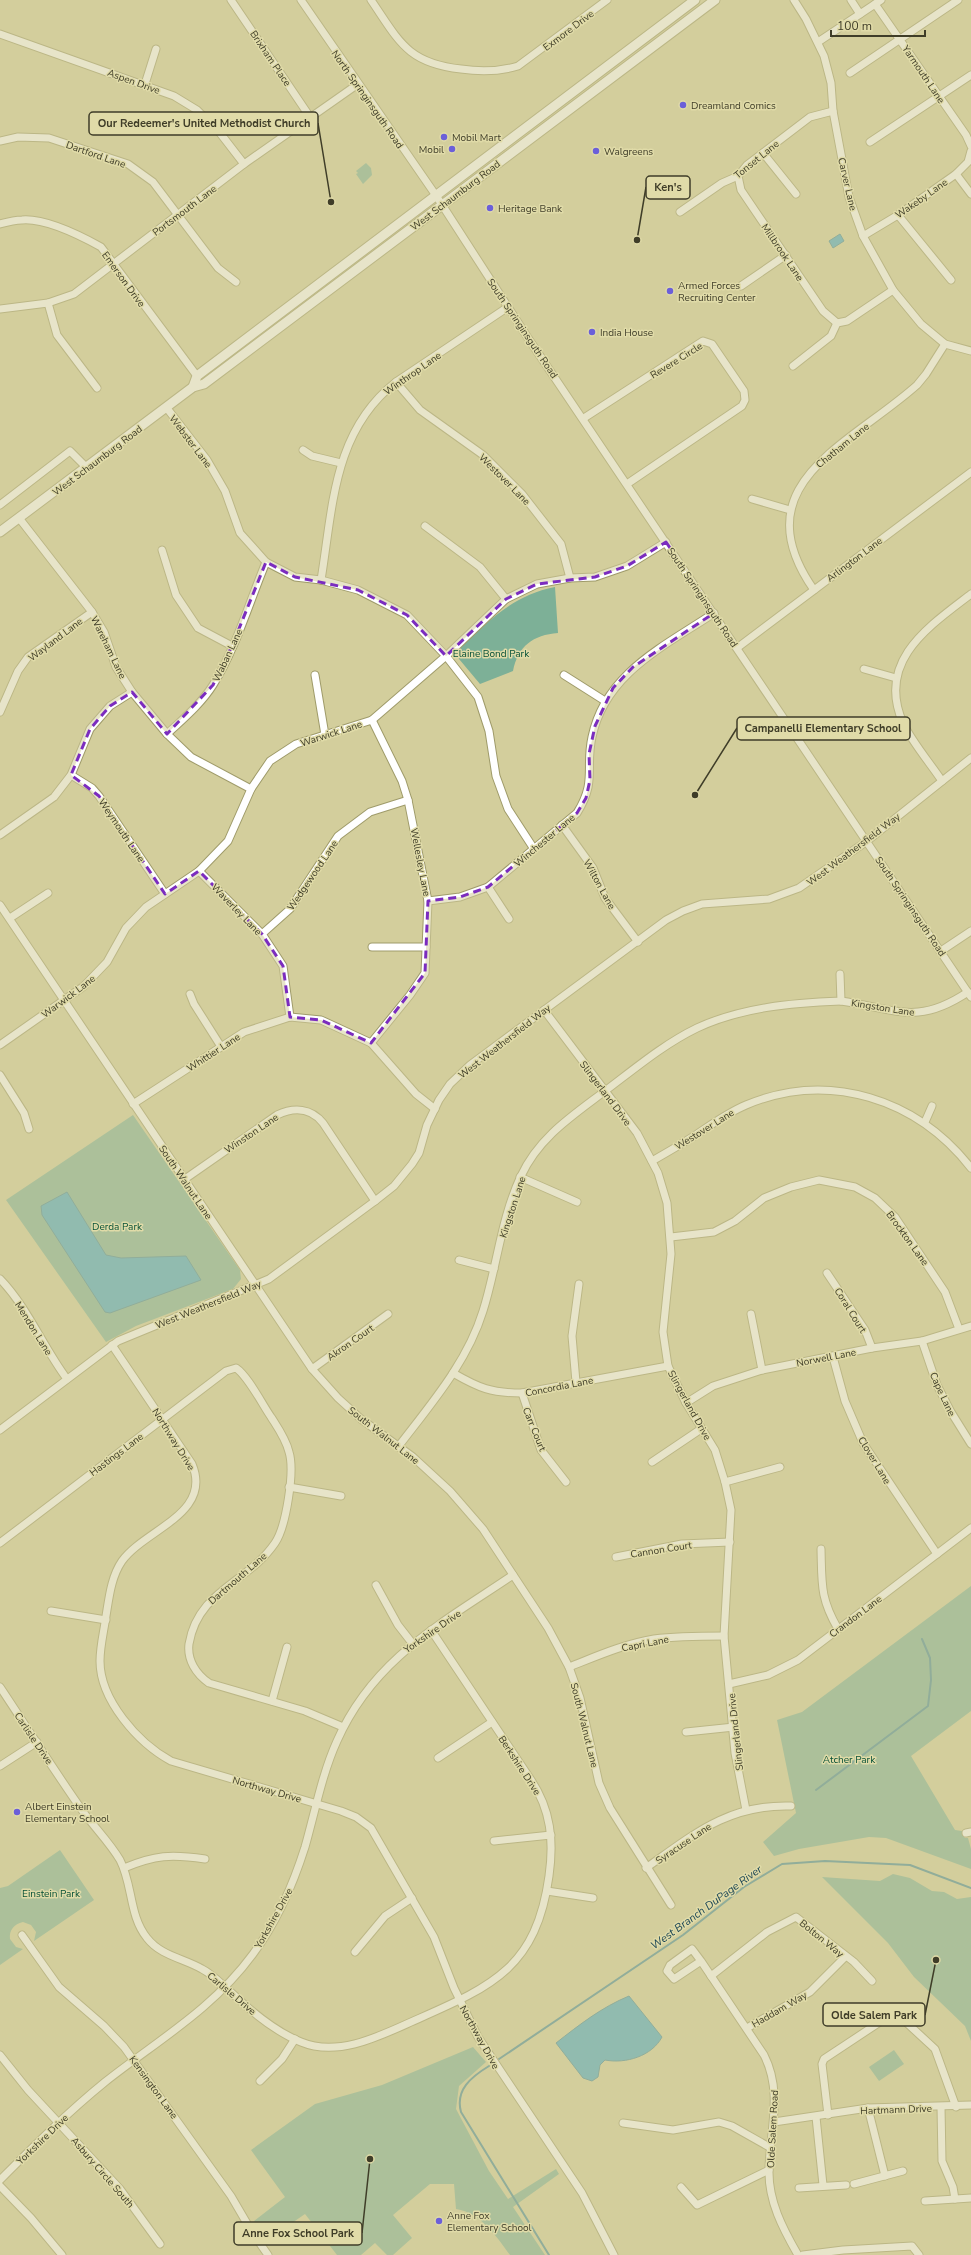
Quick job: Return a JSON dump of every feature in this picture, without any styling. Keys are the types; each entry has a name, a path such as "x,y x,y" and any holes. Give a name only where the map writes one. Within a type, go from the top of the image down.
{"main road":[{"name":"West Schaumburg Road","path":"0,532 193,387 204,384 695,0"},
{"name":"West Schaumburg Road","path":"197,376 439,201 705,3 715,0"},
{"path":"193,387 197,376"}],"street":[{"name":"Brixham Place","path":"231,0 310,117"},
{"name":"North Springinsguth Road","path":"301,0 439,201"},
{"name":"Exmore Drive","path":"371,0 401,43 413,54 429,63 441,67 493,72 518,66 607,0"},
{"name":"Carver Lane","path":"794,0 818,42 831,83 833,111 849,197 863,236 893,290 922,324 945,344 971,351"},
{"path":"851,0 860,14"},
{"path":"850,73 958,0"},
{"path":"818,42 878,2"},
{"name":"Yarmouth Lane","path":"878,2 900,40 966,135 971,146"},
{"name":"Aspen Drive","path":"0,34 144,84 174,96 197,110 220,133 244,164"},
{"path":"144,84 156,49"},
{"path":"870,142 971,75"},
{"name":"Portsmouth Lane","path":"0,309 48,303 74,294 244,164 358,84"},
{"name":"Tonset Lane","path":"680,212 722,183 738,176 747,165 810,117 833,111"},
{"name":"Dartford Lane","path":"0,141 18,137 49,138 128,164 153,182 218,268 236,282"},
{"name":"Wakeby Lane","path":"863,236 956,174 968,162 971,151"},
{"path":"763,153 796,194"},
{"path":"956,174 971,194"},
{"name":"Millbrook Lane","path":"738,176 741,190 823,311 837,323"},
{"name":"South Springinsguth Road","path":"439,201 508,307 584,418 970,995"},
{"path":"898,214 951,280"},
{"name":"Emerson Drive","path":"0,224 23,219 54,226 82,236 101,247 197,376"},
{"path":"741,286 786,256"},
{"path":"794,366 831,336 837,323 847,322 893,290"},
{"path":"48,303 57,335 96,388"},
{"name":"Winthrop Lane","path":"321,580 341,463 355,429 379,396 396,382 508,307"},
{"name":"Revere Circle","path":"584,418 703,341 712,344 744,392 745,400 742,406 627,484"},
{"name":"Chatham Lane","path":"814,590 797,564 792,548 790,510 795,496 809,473 824,458 917,385 926,374 945,344"},
{"name":"Westover Lane","path":"396,382 420,410 483,455 522,494 561,544 570,578"},
{"name":"Webster Lane","path":"166,408 207,460 225,491 240,532 266,562 295,577 321,580 358,590 407,615 446,656 478,697 490,731 496,776 508,810 534,849"},
{"path":"303,450 312,456 341,463"},
{"path":"0,505 70,451 86,468"},
{"name":"Arlington Lane","path":"737,648 971,472"},
{"path":"752,499 790,510"},
{"name":"Wareham Lane","path":"19,518 92,612 104,632 116,667 132,692 167,734 191,757 251,789"},
{"path":"425,526 480,567 506,599"},
{"name":"Warwick Lane","path":"0,1045 93,979 106,962 126,928 146,907 199,871 228,841 251,789 270,761 296,744 372,720 446,656 506,599 537,584 570,578 595,577 627,566 666,542"},
{"path":"162,550 176,595 198,628 232,646"},
{"name":"Waban Lane","path":"167,734 190,713 212,686 232,646 266,562"},
{"path":"942,781 903,723 896,699 896,678 915,641 931,625 971,594"},
{"name":"Wayland Lane","path":"0,712 2,701 18,671 28,657 92,612"},
{"name":"Winchester Lane","path":"428,901 460,897 488,887 576,813 586,798 590,780 590,742 597,717 605,701 621,679 633,667 714,613"},
{"path":"864,669 896,678"},
{"path":"315,675 325,735"},
{"path":"564,675 605,701"},
{"path":"0,835 54,797 72,775 90,729 110,706 132,692"},
{"name":"Wellesley Lane","path":"371,1043 410,995 425,973 428,901 408,800 402,781 372,720"},
{"name":"West Weathersfield Way","path":"0,1430 112,1345 130,1334 269,1279 375,1201 394,1186 412,1164 419,1153 435,1109 445,1092 462,1072 666,920 692,907 714,902 769,899 799,888 867,840 971,758"},
{"name":"Weymouth Lane","path":"72,775 99,796 165,894"},
{"name":"Wedgewood Lane","path":"262,934 290,909 338,836 370,812 408,800"},
{"name":"Wilton Lane","path":"562,825 593,868 605,898 638,942"},
{"name":"Waverley Lane","path":"199,871 262,934 283,966 290,1017"},
{"path":"488,887 509,919"},
{"path":"10,918 48,893"},
{"name":"South Walnut Lane","path":"0,905 312,1369 350,1409 427,1469 450,1491 483,1529 548,1628 569,1667 580,1698 599,1783 610,1808 646,1868 671,1905"},
{"path":"941,951 971,931"},
{"path":"372,947 426,947"},
{"name":"Kingston Lane","path":"840,974 841,1001"},
{"path":"190,994 194,1004 220,1045"},
{"name":"Kingston Lane","path":"398,1447 453,1373 482,1313 510,1204 520,1177 534,1153 552,1131 671,1043 699,1027 739,1014 784,1003 841,1001 904,1013 921,1013 948,1006 970,995"},
{"name":"Slingerland Drive","path":"544,1010 636,1133 652,1161 667,1203 671,1237 671,1254 663,1332 668,1366 686,1403 715,1450 725,1482 731,1510 724,1636 734,1727 735,1753 746,1810"},
{"name":"Whittier Lane","path":"133,1104 220,1045 244,1032 290,1017 321,1020 371,1043 416,1094 435,1109"},
{"path":"0,1075 24,1113 29,1129"},
{"name":"Westover Lane","path":"652,1161 737,1109 781,1094 844,1091 893,1105 925,1122 955,1148 971,1168"},
{"path":"925,1122 932,1106"},
{"name":"Winston Lane","path":"185,1179 277,1115 289,1110 303,1110 316,1116 323,1123 375,1201"},
{"path":"520,1177 577,1202"},
{"name":"Brockton Lane","path":"671,1237 714,1232 734,1222 764,1198 791,1187 819,1180 855,1187 883,1205 901,1224 945,1292 959,1329"},
{"path":"459,1260 494,1269"},
{"name":"Coral Court","path":"827,1273 865,1330 872,1348"},
{"name":"Mendon Lane","path":"0,1279 33,1323 67,1379"},
{"path":"576,1382 572,1336 579,1284"},
{"name":"Akron Court","path":"312,1369 388,1314"},
{"path":"751,1314 762,1370"},
{"name":"Norwell Lane","path":"686,1403 713,1386 762,1370 872,1348 922,1341 971,1326"},
{"name":"Cape Lane","path":"922,1341 937,1385 951,1412 971,1444"},
{"name":"Northway Drive","path":"112,1345 192,1464 196,1478 195,1493 184,1510 122,1561 114,1578 100,1662 104,1685 128,1725 143,1742 161,1755 183,1766 350,1814 371,1828 438,1946 460,2001 487,2052 586,2200 614,2255"},
{"name":"Clover Lane","path":"833,1357 845,1401 864,1443 937,1554"},
{"name":"Concordia Lane","path":"453,1373 477,1387 499,1394 522,1393 668,1366"},
{"name":"Hastings Lane","path":"0,1543 226,1371 234,1368"},
{"name":"Dartmouth Lane","path":"234,1368 240,1372 284,1437 291,1462 289,1487 282,1524 276,1542 263,1558 217,1593 206,1604 194,1629 189,1648 194,1668 205,1680 226,1689 317,1715 343,1727"},
{"name":"Carr Court","path":"522,1393 530,1423 541,1450 566,1482"},
{"path":"652,1462 701,1429"},
{"path":"725,1482 780,1467"},
{"path":"289,1487 341,1496"},
{"name":"Crandon Lane","path":"729,1684 768,1675 792,1663 971,1528"},
{"name":"Cannon Court","path":"616,1557 682,1544 730,1542"},
{"path":"821,1549 822,1586 826,1608 838,1629"},
{"name":"Yorkshire Drive","path":"0,2180 85,2098 134,2060 186,2023 225,1987 254,1952 283,1904 300,1861 332,1752 343,1727 371,1683 412,1643 513,1575"},
{"path":"376,1585 398,1624 412,1643"},
{"path":"51,1611 106,1620"},
{"name":"Berkshire Drive","path":"431,1630 539,1793 547,1812 551,1835 552,1850 547,1891 536,1930 514,1963 485,1988 460,2001"},
{"name":"Capri Lane","path":"569,1667 612,1650 653,1640 687,1636 724,1636"},
{"path":"272,1701 287,1647"},
{"name":"Carlisle Drive","path":"0,1687 84,1812 114,1851 124,1868 137,1922 147,1938 166,1954 206,1971 258,2015 295,2039 322,2047 351,2044 398,2028 460,2001"},
{"path":"438,1758 492,1722"},
{"path":"686,1732 734,1727"},
{"path":"0,1766 37,1742"},
{"name":"Syracuse Lane","path":"646,1868 704,1827 726,1817 746,1810 768,1806 791,1806"},
{"path":"494,1841 551,1835"},
{"path":"124,1868 158,1856 178,1855 205,1859"},
{"path":"547,1891 593,1898"},
{"path":"355,1952 385,1916 412,1898"},
{"name":"Bolton Way","path":"711,1976 767,1932 796,1917 845,1957 854,1962 872,1981"},
{"name":"Kensington Lane","path":"22,1935 59,1987 111,2032 134,2060 231,2196 252,2232 268,2255"},
{"name":"Olde Salem Road","path":"701,1961 676,1978 669,1975 667,1971 668,1967 692,1949 701,1961 747,2028 770,2067 776,2094 769,2170 771,2193 777,2215 798,2255"},
{"name":"Haddam Way","path":"747,2028 810,1992 845,1957"},
{"path":"828,2115 822,2064 824,2059 896,2012 935,2049 956,2107"},
{"path":"260,2081 282,2059 295,2039"},
{"name":"Asbury Circle South","path":"0,2055 28,2090 120,2189 160,2244"},
{"name":"Hartmann Drive","path":"774,2122 816,2117 868,2108 956,2107 971,2105"},
{"path":"940,2107 942,2161 953,2188 955,2199"},
{"path":"868,2108 885,2176"},
{"path":"816,2117 823,2185"},
{"path":"623,2123 673,2130 719,2122 732,2126 771,2148"},
{"path":"681,2187 697,2205 769,2170"},
{"path":"854,2184 903,2171"},
{"path":"799,2188 823,2185 846,2185"},
{"path":"0,2186 31,2218 62,2255"},
{"path":"925,2201 971,2198"},
{"path":"804,2255 912,2246 919,2255"}],"highlighted area":[{"path":"666,542 714,613 633,667 613,688 595,726 589,754 590,780 586,798 577,813 488,887 460,897 428,901 425,973 371,1043 321,1020 290,1017 283,966 262,934 199,871 165,894 99,796 71,775 90,729 110,706 132,692 167,734 213,685 232,646 266,562 295,577 358,590 407,615 446,656 506,599 537,584 595,577 627,566"}],"green space":[{"path":"366,163 371,168 372,175 363,184 356,174 358,173 356,171"},
{"name":"Elaine Bond Park","path":"555,587 558,633 541,636 534,639 528,643 519,655 515,662 513,671 480,684 454,653 489,621 512,604 539,591"},
{"name":"Derda Park","path":"133,1115 240,1270 241,1279 233,1289 136,1326 106,1342 6,1200"},
{"name":"Atcher Park","path":"971,1586 971,1711 911,1756 955,1830 962,1831 965,1838 968,1838 971,1849 971,1869 886,1838 869,1837 799,1849 774,1856 763,1842 796,1813 777,1720 802,1712"},
{"name":"Einstein Park","path":"60,1850 94,1900 34,1941 36,1932 31,1925 23,1922 17,1924 11,1930 10,1939 16,1947 23,1949 0,1965 0,1888 8,1886"},
{"path":"893,1874 910,1878 932,1891 944,1892 957,1899 971,1897 971,2041 965,2026 914,1977 888,1943 822,1877 880,1881"},
{"path":"473,2047 486,2062 459,2086 456,2109 489,2171 508,2199 556,2169 559,2174 513,2207 545,2255 510,2255 487,2226 480,2220 465,2211 456,2209 454,2184 430,2184 393,2215 412,2238 393,2255 387,2255 375,2243 361,2255 337,2255 305,2214 266,2241 254,2221 285,2197 251,2150 315,2104 382,2085"},
{"path":"894,2050 904,2064 879,2081 869,2067"}],"water":[{"path":"840,234 844,241 833,248 829,241"},
{"path":"67,1192 106,1255 121,1258 186,1256 201,1280 110,1313 105,1312 42,1215 41,1206"},
{"path":"629,1996 662,2037 658,2044 645,2054 621,2061 605,2060 600,2065 598,2077 592,2081 583,2078 556,2043 600,2011"}],"waterway":[{"path":"816,1790 928,1706 931,1680 930,1658 922,1639"},
{"name":"West Branch DuPage River","path":"499,2059 683,1935 744,1887 782,1864 825,1861 910,1865 971,1888"},
{"name":"West Branch DuPage River","path":"489,2066 476,2075 462,2091 460,2097 461,2112 549,2255"}],"place":[{"name":"Dreamland Comics","path":"683,105"},
{"name":"Mobil Mart","path":"444,137"},
{"name":"Mobil","path":"452,149"},
{"name":"Walgreens","path":"596,151"},
{"name":"Our Redeemer's United Methodist Church","path":"331,202"},
{"name":"Heritage Bank","path":"490,208"},
{"name":"Ken's","path":"637,240"},
{"name":"Armed Forces Recruiting Center","path":"670,291"},
{"name":"India House","path":"592,332"},
{"name":"Campanelli Elementary School","path":"695,795"},
{"name":"Albert Einstein Elementary School","path":"17,1812"},
{"name":"Olde Salem Park","path":"936,1960"},
{"name":"Anne Fox School Park","path":"370,2159"},
{"name":"Anne Fox Elementary School","path":"439,2221"}]}
